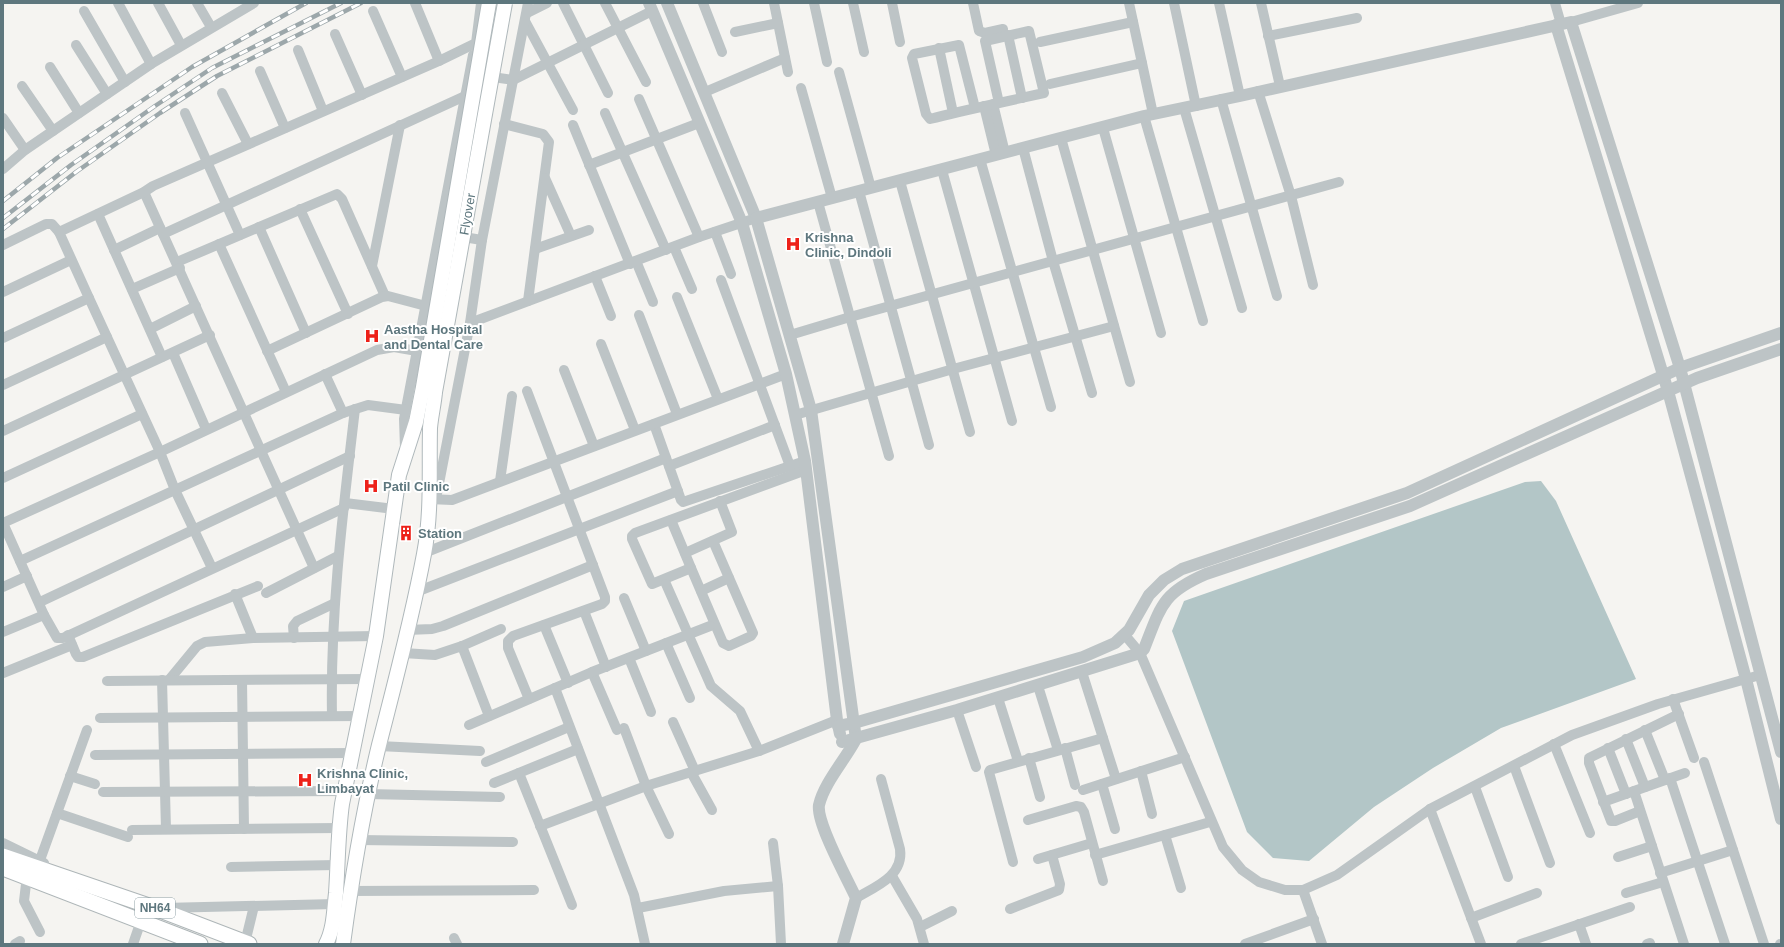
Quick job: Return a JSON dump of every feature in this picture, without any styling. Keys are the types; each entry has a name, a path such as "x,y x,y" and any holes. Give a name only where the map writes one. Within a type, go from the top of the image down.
{"main road":[{"name":"Flyover","path":"343,944 350,891 368,794 403,653 424,553 432,499 429,390 489,3"},
{"name":"Flyover","path":"326,944 334,919 339,828 352,753 361,716 376,636 399,474 416,422 429,390 505,3"},
{"name":"NH64","path":"3,856 62,891 191,942"},
{"name":"NH64","path":"3,868 61,875 155,908 247,943"}],"street":[{"path":"118,3 151,64"},
{"path":"158,3 181,45"},
{"path":"197,3 211,27"},
{"path":"3,169 25,150 151,64 211,27 239,7 254,3"},
{"path":"415,3 439,61"},
{"path":"406,454 404,428 406,410 476,43 481,3"},
{"path":"527,12 547,3"},
{"path":"563,3 608,93"},
{"path":"605,3 646,82"},
{"path":"667,3 756,218 811,410 856,739 849,752 832,775 819,806 821,824 856,898 843,944"},
{"path":"704,3 722,52"},
{"path":"774,3 788,72"},
{"path":"814,3 827,62"},
{"path":"853,3 864,52"},
{"path":"892,3 900,42"},
{"path":"973,3 978,27 981,33 1028,24"},
{"path":"1174,3 1190,107 1216,216 1242,308"},
{"path":"1219,3 1240,96"},
{"path":"1261,3 1280,86"},
{"path":"1555,3 1680,368 1781,752"},
{"path":"470,323 699,237 756,218 1149,115 1563,24 1638,3"},
{"path":"1132,4 1133,22 1142,63 1149,115 1176,227 1203,321"},
{"path":"470,74 513,80 618,29 650,7 742,223 786,374 805,466 838,723 842,742 849,752"},
{"path":"84,11 125,82"},
{"path":"373,11 402,77"},
{"path":"527,12 548,63 573,110"},
{"path":"527,12 482,240 470,323 432,499 452,500 553,460 786,374"},
{"path":"1268,36 1357,18"},
{"path":"1040,42 1133,22"},
{"path":"735,32 778,23"},
{"path":"1563,24 1668,391 1746,678 1781,819"},
{"path":"988,106 960,47 957,45 914,54 912,58 928,118 930,119 954,113 988,106 1044,93 1030,33 1026,31 986,40 984,42 988,106 1000,154"},
{"path":"335,34 362,95"},
{"path":"1008,35 1022,98"},
{"path":"60,232 144,192 153,186 439,61 476,43"},
{"path":"76,45 107,94"},
{"path":"939,48 954,113"},
{"path":"298,50 323,111"},
{"path":"704,92 785,58"},
{"path":"1050,84 1142,63"},
{"path":"50,67 79,113"},
{"path":"260,71 285,128"},
{"path":"839,72 891,306 929,445"},
{"path":"22,86 53,131"},
{"path":"801,88 832,198"},
{"path":"1258,91 1291,196 1313,285"},
{"path":"222,93 248,144"},
{"path":"114,250 226,206 465,96"},
{"path":"639,99 699,237"},
{"path":"1221,99 1277,296"},
{"path":"185,113 240,235"},
{"path":"605,113 622,152 670,249 692,289"},
{"path":"3,118 25,150"},
{"path":"589,165 699,123"},
{"path":"504,124 543,134 547,138 549,147 528,301"},
{"path":"372,266 400,125"},
{"path":"573,125 589,165 653,302"},
{"path":"1103,128 1161,333"},
{"path":"1061,138 1130,382"},
{"path":"1023,148 1092,393"},
{"path":"980,159 1051,407"},
{"path":"942,170 1012,421"},
{"path":"545,178 571,236"},
{"path":"900,181 970,432"},
{"path":"790,335 932,294 1340,182"},
{"path":"144,192 210,335 314,568"},
{"path":"132,289 219,244 335,194 339,195 386,296"},
{"path":"818,202 889,456"},
{"path":"300,209 348,314"},
{"path":"98,214 162,357"},
{"path":"3,245 46,224 52,224 60,232 71,260 160,452 175,490 212,568"},
{"path":"259,227 306,333"},
{"path":"535,249 589,230"},
{"path":"715,232 731,274"},
{"path":"439,233 482,240"},
{"path":"219,244 286,392"},
{"path":"3,292 71,260"},
{"path":"595,276 611,316"},
{"path":"721,280 790,466"},
{"path":"267,351 386,296 426,306"},
{"path":"677,297 718,399"},
{"path":"3,338 89,298"},
{"path":"150,329 196,306"},
{"path":"639,315 677,414"},
{"path":"795,415 872,394 953,369 1114,326"},
{"path":"540,826 646,786 759,751 838,723 854,723 1083,657 1115,643 1129,630 1149,595 1164,580 1182,569 1407,492 1680,368 1781,333"},
{"path":"3,431 210,335"},
{"path":"3,385 107,337"},
{"path":"601,344 635,430"},
{"path":"70,640 57,638 44,615 40,602 20,561 6,539 3,523 384,348 394,347 417,351"},
{"path":"842,742 998,698 1140,653 1144,648 1160,608 1171,593 1186,582 1410,506 1684,384 1781,348"},
{"path":"173,352 206,429"},
{"path":"564,370 594,446"},
{"path":"325,374 343,413"},
{"path":"527,391 593,565 605,601 602,604 584,611 513,636 508,641 508,648 529,699"},
{"path":"500,481 512,396"},
{"path":"20,561 343,413 372,405 406,410"},
{"path":"332,716 332,637 338,556 355,409"},
{"path":"3,478 142,414"},
{"path":"654,424 681,500 686,502 790,466 805,466"},
{"path":"424,553 567,497 776,425"},
{"path":"40,602 350,456"},
{"path":"691,568 654,584 650,583 631,538 635,533 720,501 805,466"},
{"path":"416,592 678,491"},
{"path":"685,553 713,541 733,530 720,501"},
{"path":"3,673 212,568 298,530 345,505 394,509"},
{"path":"671,520 723,643 726,645 731,645 751,636 753,633 713,541"},
{"path":"266,593 338,556"},
{"path":"407,630 437,628 593,565"},
{"path":"3,587 27,576"},
{"path":"701,591 729,578"},
{"path":"666,584 687,635 711,686 740,711 759,751"},
{"path":"70,640 78,657 83,657 235,594 258,586"},
{"path":"235,594 253,638"},
{"path":"624,598 646,651"},
{"path":"294,638 293,626 297,621 335,602"},
{"path":"584,611 606,667"},
{"path":"3,632 44,615"},
{"path":"544,625 568,683"},
{"path":"469,725 592,672 710,626"},
{"path":"403,653 435,655 462,646 501,629"},
{"path":"1124,634 1140,653 1210,822 1223,847 1242,870 1259,882 1285,890 1303,890 1337,875 1430,809 1475,787 1572,735 1673,699 1760,675"},
{"path":"166,829 163,717 166,680 201,643 253,638 376,636"},
{"path":"666,643 690,698"},
{"path":"462,646 489,716"},
{"path":"629,658 651,712"},
{"path":"592,672 669,834"},
{"path":"1082,672 1116,779"},
{"path":"107,681 368,679"},
{"path":"242,680 244,829"},
{"path":"1038,686 1061,749 1079,788 1102,784 1184,758"},
{"path":"554,688 638,908 645,944"},
{"path":"998,698 1018,761"},
{"path":"1673,699 1694,758"},
{"path":"957,710 976,767"},
{"path":"1640,811 1612,821 1588,760 1591,756 1679,714"},
{"path":"100,718 361,716"},
{"path":"673,722 693,772 712,810"},
{"path":"486,762 570,727"},
{"path":"40,932 24,901 30,872 57,813 87,730"},
{"path":"1645,730 1668,779 1725,944"},
{"path":"1013,862 990,772 992,768 1103,738"},
{"path":"1626,739 1645,787"},
{"path":"1554,744 1590,833"},
{"path":"379,746 480,750"},
{"path":"1608,748 1640,811 1684,944"},
{"path":"494,783 578,749"},
{"path":"95,755 352,753"},
{"path":"1029,758 1040,797"},
{"path":"1704,762 1764,944"},
{"path":"1514,766 1550,863"},
{"path":"1141,772 1152,814"},
{"path":"518,773 572,905"},
{"path":"1604,802 1685,773"},
{"path":"70,776 95,784"},
{"path":"856,898 892,876 900,860 901,854 882,779"},
{"path":"1102,784 1115,828"},
{"path":"1475,787 1508,877"},
{"path":"103,792 345,791"},
{"path":"368,794 500,797"},
{"path":"1028,820 1079,806 1083,808 1103,881"},
{"path":"1430,809 1481,944"},
{"path":"57,813 130,833 166,829 339,828"},
{"path":"1096,855 1210,822"},
{"path":"1165,835 1181,888"},
{"path":"359,840 514,842"},
{"path":"3,843 30,872"},
{"path":"772,843 778,886 781,944"},
{"path":"1038,859 1092,843"},
{"path":"1618,857 1652,846"},
{"path":"1626,893 1697,861 1733,850"},
{"path":"1010,909 1059,890 1060,884 1052,855"},
{"path":"231,867 337,865"},
{"path":"3,876 30,872"},
{"path":"892,876 920,927 924,944"},
{"path":"638,908 724,891 778,886"},
{"path":"350,891 534,890"},
{"path":"1303,890 1322,944"},
{"path":"1470,918 1537,893"},
{"path":"155,908 335,904"},
{"path":"247,943 254,906"},
{"path":"1521,944 1630,907"},
{"path":"920,927 952,911"},
{"path":"1245,944 1314,919"},
{"path":"133,944 141,921"},
{"path":"1579,924 1586,944"}],"shaded area":[{"path":"1541,481 1556,501 1636,679 1501,728 1433,768 1374,807 1309,861 1273,858 1247,832 1172,631 1184,601 1525,482"}],"railway":[{"path":"3,201 57,158 192,67 306,3"},
{"path":"3,218 71,165 212,68 341,3"},
{"path":"3,229 76,172 160,113 217,76 361,3"}],"place":[{"name":"Krishna Clinic, Dindoli","path":"793,244"},
{"name":"Aastha Hospital and Dental Care","path":"372,336"},
{"name":"Patil Clinic","path":"371,486"},
{"name":"Station","path":"406,533"},
{"name":"Krishna Clinic, Limbayat","path":"305,780"}]}
